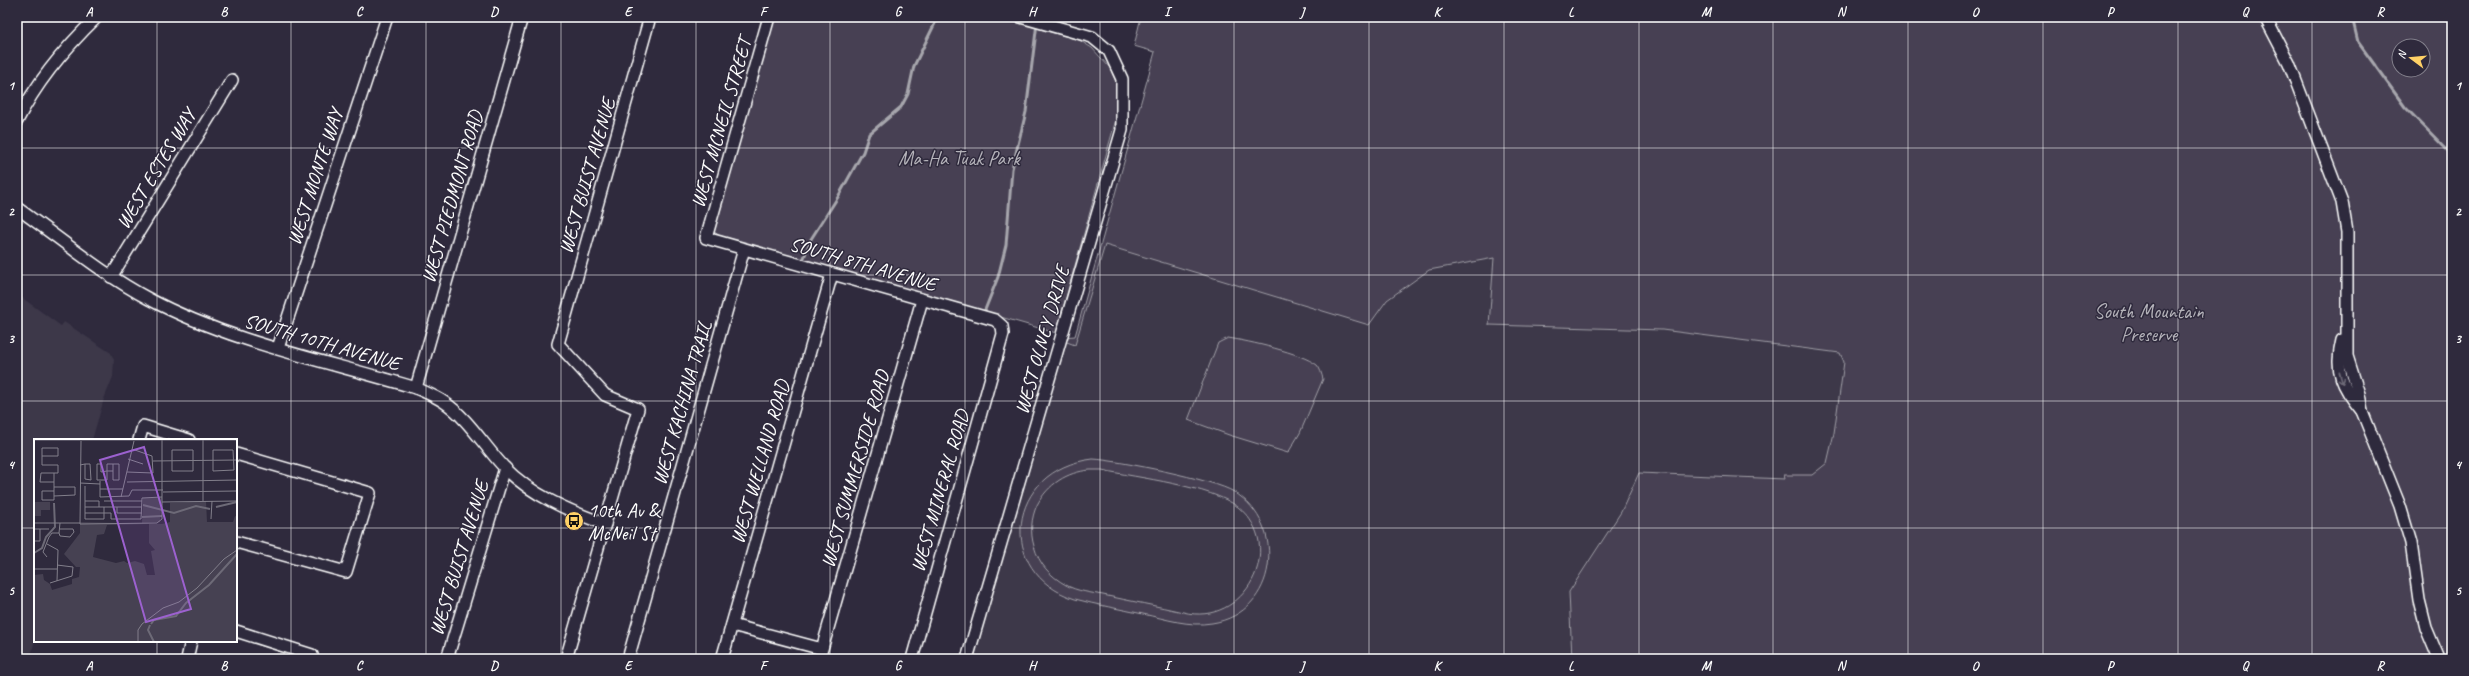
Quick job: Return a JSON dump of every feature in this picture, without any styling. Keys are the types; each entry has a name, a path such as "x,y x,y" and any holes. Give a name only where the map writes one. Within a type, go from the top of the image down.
{"street":[{"path":"17,121 30,96 53,63 97,17"},
{"name":"WEST MONTE WAY","path":"278,348 387,17"},
{"name":"WEST PIEDMONT ROAD","path":"416,388 522,17"},
{"name":"WEST BUIST AVENUE","path":"605,524 638,409 605,395 558,344 650,17"},
{"name":"WEST MCNEIL STREET","path":"706,238 769,17"},
{"name":"WEST OLNEY DRIVE","path":"966,659 1122,130 1122,79 1109,51 1092,37 1021,17"},
{"path":"2265,17 2289,63 2342,202 2347,232 2345,326 2348,362 2359,394 2362,411 2400,506 2411,543 2419,600 2426,628 2439,659"},
{"name":"WEST ESTES WAY","path":"111,277 232,80"},
{"name":"SOUTH 10TH AVENUE","path":"17,208 111,277 180,314 234,335 416,388 443,401 454,410 504,468 547,499 605,524"},
{"name":"SOUTH 8TH AVENUE","path":"706,238 995,320 1002,326 1003,334"},
{"name":"WEST KACHINA TRAIL","path":"628,659 744,249"},
{"name":"WEST WELLAND ROAD","path":"722,659 832,274"},
{"name":"WEST SUMMERSIDE ROAD","path":"732,625 822,649 922,300"},
{"name":"WEST MINERAL ROAD","path":"912,659 1003,334"},
{"path":"139,439 143,426 186,439"},
{"path":"237,454 370,493 346,572 237,542"},
{"name":"WEST BUIST AVENUE","path":"447,659 504,468"},
{"path":"566,659 605,524"},
{"path":"237,631 311,657"},
{"path":"187,659 192,642"}],"shaded area":[{"path":"1105,245 1369,325 1387,300 1429,270 1494,258 1490,325 1662,330 1847,354 1831,481 1639,473 1621,512 1569,592 1572,659 972,659 1063,341 1075,345"},
{"path":"17,294 61,326 64,322 111,353 114,360 113,377 104,399 92,439 34,439 34,642 30,659 17,659"}],"green space":[{"name":"Ma-Ha Tuak Park","path":"773,17 996,17 1079,40 1092,48 1110,68 1116,82 1120,105 1056,333 720,236 713,231"},
{"name":"South Mountain Preserve","path":"1141,17 2452,17 2452,659 1572,659 1569,592 1621,512 1639,473 1785,479 1784,475 1812,475 1827,463 1834,433 1844,362 1840,353 1662,330 1489,325 1494,258 1429,270 1387,300 1369,325 1105,245 1075,345 1064,341 1062,337 1075,336 1155,52 1134,46"},
{"path":"1228,338 1288,352 1310,361 1319,368 1323,379 1300,433 1288,453 1229,435 1188,420 1218,343"},
{"path":"1093,459 1105,460 1188,477 1224,487 1234,492 1251,507 1263,525 1268,545 1268,566 1262,586 1251,603 1234,616 1212,623 1195,624 1169,620 1075,599 1049,586 1032,568 1023,546 1021,523 1028,501 1042,481 1064,467","holes":["1102,470 1193,488 1210,493 1238,507 1252,524 1259,543 1259,562 1252,580 1240,596 1224,608 1205,614 1183,612 1079,590 1070,587 1055,578 1042,564 1036,552 1033,541 1032,520 1037,505 1047,491 1066,476 1082,471"]}],"waterway":[{"path":"802,263 811,239 838,197 863,152 869,134 901,107 908,94 914,66 938,17"},
{"path":"2352,17 2358,42 2405,107 2452,155"},
{"path":"983,315 998,277 1006,245 1012,169 1026,112 1037,23"}],"place":[{"name":"10th Av & McNeil St","path":"574,521"}]}
